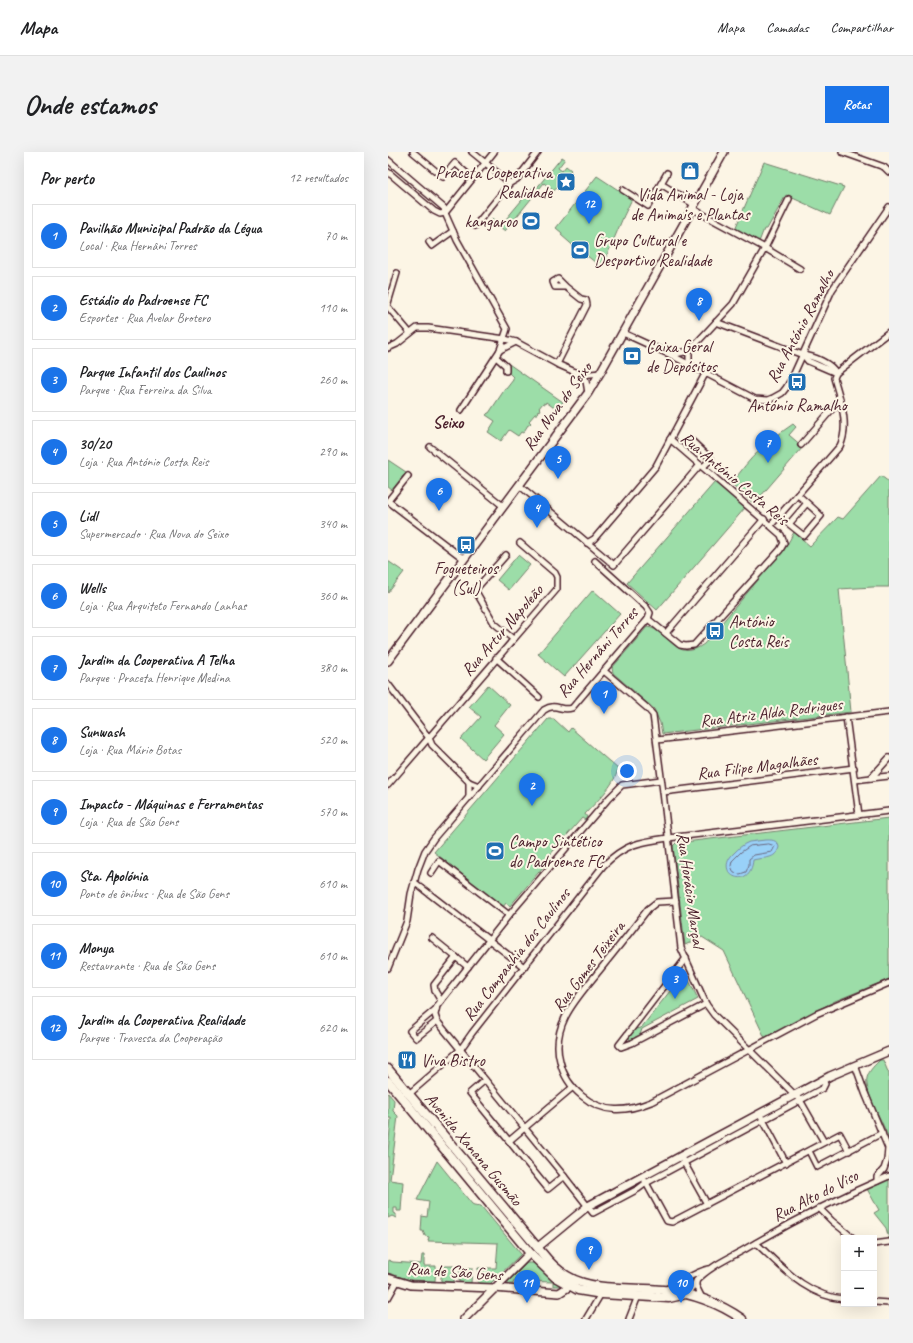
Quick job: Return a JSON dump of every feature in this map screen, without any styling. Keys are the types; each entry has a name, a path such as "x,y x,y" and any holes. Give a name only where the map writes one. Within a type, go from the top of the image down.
{"main road":[{"name":"Rua Nova do Seixo","path":"388,661 600,374 724,152"},
{"path":"464,1319 530,1253 588,1206 645,1180 761,1118 798,1098 826,1078 889,1051"},
{"name":"Avenida Xanana Gusmão","path":"388,1070 542,1253 572,1283"},
{"name":"Avenida Xanana Gusmão","path":"388,1081 530,1253 555,1277 572,1283"},
{"name":"Rua de São Gens","path":"388,1278 398,1282 431,1286 494,1288 559,1293 572,1283"},
{"path":"572,1283 589,1284 602,1290 638,1296 669,1298 684,1294"},
{"path":"602,1290 664,1290 684,1294 703,1299 727,1309 742,1319"}],"street":[{"path":"413,152 443,177 455,163 472,178"},
{"path":"472,152 510,183"},
{"path":"388,172 434,211 440,214 445,213 494,152"},
{"path":"475,226 510,183 517,179 538,152"},
{"path":"842,152 884,167 889,172"},
{"path":"388,160 444,208 453,231 507,329 505,339 500,350 461,410"},
{"path":"623,190 648,206 667,173"},
{"path":"660,184 694,207 800,269"},
{"path":"670,355 689,351 733,304 765,248 789,199"},
{"name":"Rua António Ramalho","path":"623,332 689,364 705,374 755,399 768,400 777,396 786,388 792,378 836,284 889,207"},
{"path":"428,242 432,246 453,231"},
{"path":"388,303 397,274"},
{"path":"557,364 587,305 586,300 581,299 566,287"},
{"path":"388,307 410,333"},
{"path":"716,322 803,355 811,356 834,368 836,373"},
{"path":"388,348 397,344 417,328 428,328 505,339 516,342 557,364 582,375 600,374"},
{"path":"771,525 798,495 842,441 845,427 834,378 836,373 889,332"},
{"path":"500,350 516,342"},
{"path":"689,351 689,364"},
{"path":"496,357 506,366 506,371"},
{"path":"670,439 705,374"},
{"path":"582,375 586,381 588,392"},
{"path":"801,445 840,400"},
{"name":"Rua António Costa Reis","path":"587,543 594,539 656,466 670,439 771,525 783,538 784,542 782,548 696,644 683,646 648,620"},
{"path":"519,485 614,565 702,466 711,459 693,442"},
{"path":"430,447 503,506"},
{"path":"408,476 388,501 464,559"},
{"path":"798,495 807,503 821,516 804,536 789,524 807,503"},
{"path":"666,633 764,519"},
{"name":"Rua Artur Napoleão","path":"388,785 557,589 557,577 554,573 520,543"},
{"path":"506,555 474,590 494,623 513,639"},
{"name":"Rua Hernâni Torres","path":"479,786 544,710 554,706 566,709 572,708 648,620 650,613 646,607 596,561"},
{"path":"496,658 539,696"},
{"name":"Rua Horácio Marçal","path":"604,670 651,712 657,740 681,948 706,1004 714,1015 798,1098 824,1142"},
{"path":"388,684 429,738 432,745 469,782 479,786 434,838 427,849 419,865 414,882 407,921 388,968"},
{"name":"Rua Atriz Alda Rodrigues","path":"657,740 889,712"},
{"path":"846,717 854,768 859,815"},
{"path":"871,778 889,758"},
{"name":"Rua Filipe Magalhães","path":"663,792 854,768"},
{"path":"855,780 889,776"},
{"path":"437,1021 416,1038 410,1030 436,1009 488,941 618,788 627,784 661,780"},
{"path":"469,782 469,799"},
{"name":"Rua Companhia dos Caulinos","path":"408,1094 460,1050 603,866 613,856 633,844 668,838 889,810"},
{"path":"431,873 439,861 509,916"},
{"path":"414,882 488,941 524,967"},
{"name":"Rua Gomes Teixeira","path":"676,900 657,902 648,909 566,1015 559,1031 557,1050 563,1072 572,1087 589,1101 602,1107 609,1109 628,1109 651,1102 816,1014 889,983"},
{"path":"432,938 468,967"},
{"path":"441,1001 435,991 434,985 456,958"},
{"path":"686,958 619,1045 621,1047 632,1043 706,1004"},
{"path":"436,1009 437,1021 588,1206"},
{"name":"Rua Alto do Viso","path":"684,1294 690,1290 696,1281 710,1269 819,1208 877,1181 877,1177 884,1168 887,1160 888,1148 855,1065"},
{"path":"485,1080 470,1093 548,1189 564,1176"},
{"path":"509,1141 572,1087"},
{"path":"761,1118 786,1163"},
{"path":"808,1151 817,1167 882,1133"},
{"path":"645,1180 665,1218 669,1222 672,1222 840,1134 849,1151"},
{"path":"682,1160 707,1204"},
{"path":"877,1181 889,1176"},
{"path":"819,1208 849,1235"},
{"path":"877,1244 889,1242"},
{"path":"756,1243 798,1282 820,1294 841,1299"},
{"name":"Rua Alto do Viso","path":"664,1290 689,1279 697,1273 710,1269"},
{"path":"684,1294 684,1286 689,1279"},
{"path":"696,1281 696,1286 703,1299"},
{"path":"388,1298 398,1282"},
{"path":"586,1319 602,1290"},
{"path":"629,1319 638,1296"},
{"path":"877,1302 889,1303"}],"green space":[{"path":"562,157 565,159 558,168 562,171 566,166 571,170 554,191 544,183 505,231 491,220 493,219 501,225 532,188 535,190"},
{"path":"764,162 844,187 830,215 786,195 767,229 764,229 759,242 735,229"},
{"path":"597,176 632,199 601,267 586,255 585,256 561,235 562,233 556,228"},
{"path":"506,362 563,402 557,410 546,402 545,404 543,403 537,414 535,414 529,421 531,423 523,433 521,432 518,436 509,430 501,441 488,432 495,421 486,415 513,380 513,377 508,372"},
{"path":"793,424 796,427 789,435 803,447 754,504 732,484 738,474 759,451"},
{"path":"388,460 406,472 392,490 388,487"},
{"path":"881,476 889,482 889,587 839,589 851,712 662,734 660,723 654,709 613,673 612,668 647,627 655,629 679,648 686,650 694,649 704,644 786,547 794,532 810,546 838,517 843,519"},
{"path":"715,482 745,508 657,610 627,583"},
{"path":"518,555 530,565 509,590 497,580"},
{"path":"388,561 404,572 388,593"},
{"path":"593,590 620,614 564,677 538,654"},
{"path":"488,685 510,705 494,725 504,734 483,759 461,739 481,717 469,707"},
{"path":"548,719 554,719 568,732 571,728 618,769 609,787 600,799 585,814 587,817 585,820 582,818 548,857 550,859 510,906 506,903 503,907 434,852"},
{"path":"889,818 889,979 835,1001 765,1038 724,951 702,937 685,945 673,846 676,843"},
{"path":"685,972 698,999 642,1029 640,1035 635,1038 631,1040 629,1039 631,1032 632,1033 635,1029 641,1028"},
{"path":"880,1060 883,1060 889,1074 889,1139 871,1099 867,1084 869,1073"},
{"path":"388,1093 394,1100 393,1111 398,1116 390,1180 403,1182 401,1211 397,1211 397,1208 394,1208 396,1218 392,1216 388,1218 388,1152 391,1118 388,1118"},
{"path":"437,1161 472,1204 481,1206 521,1254 490,1284 478,1283 478,1268 496,1268 498,1243 428,1241 429,1237 425,1236 423,1231 421,1231 422,1216 427,1217 429,1202 417,1200"},
{"path":"889,1179 889,1239 886,1228 874,1213 879,1210 867,1189"},
{"path":"422,1255 424,1255 424,1266 436,1266 435,1281 410,1280 388,1273 388,1260 393,1262 421,1264"},
{"path":"527,1263 535,1263 561,1286 553,1286 553,1282 514,1281 513,1284 508,1284 508,1282"},
{"path":"441,1266 454,1266 454,1282 441,1281"},
{"path":"460,1267 472,1268 471,1283 459,1282"}],"water":[{"path":"774,840 778,844 779,847 775,854 769,857 753,860 750,870 746,876 740,878 730,873 727,867 728,860 737,850 749,842"}],"place":[{"name":"Vida Animal - Loja de Animais e Plantas","path":"690,171"},
{"name":"Praceta Cooperativa Realidade","path":"566,182"},
{"name":"kangaroo","path":"531,221"},
{"name":"Jardim da Cooperativa Realidade","path":"589,224"},
{"name":"Grupo Cultural e Desportivo Realidade","path":"580,250"},
{"name":"Sunwash","path":"699,321"},
{"name":"Caixa Geral de Depósitos","path":"632,356"},
{"name":"António Ramalho","path":"797,382"},
{"name":"Jardim da Cooperativa A Telha","path":"768,463"},
{"name":"Lidl","path":"558,479"},
{"name":"Wells","path":"439,511"},
{"name":"30/20","path":"537,528"},
{"name":"Fogueteiros (Sul)","path":"466,545"},
{"name":"António Costa Reis","path":"715,631"},
{"name":"Pavilhão Municipal Padrão da Légua","path":"604,714"},
{"name":"Estádio do Padroense FC","path":"532,806"},
{"name":"Campo Sintético do Padroense FC","path":"495,851"},
{"name":"Parque Infantil dos Caulinos","path":"675,999"},
{"name":"Viva Bistro","path":"407,1060"},
{"name":"Impacto - Máquinas e Ferramentas","path":"589,1270"},
{"name":"Monya","path":"527,1303"},
{"name":"Sta. Apolónia","path":"681,1303"}],"district":[{"name":"Seixo","path":"448,422"}]}
